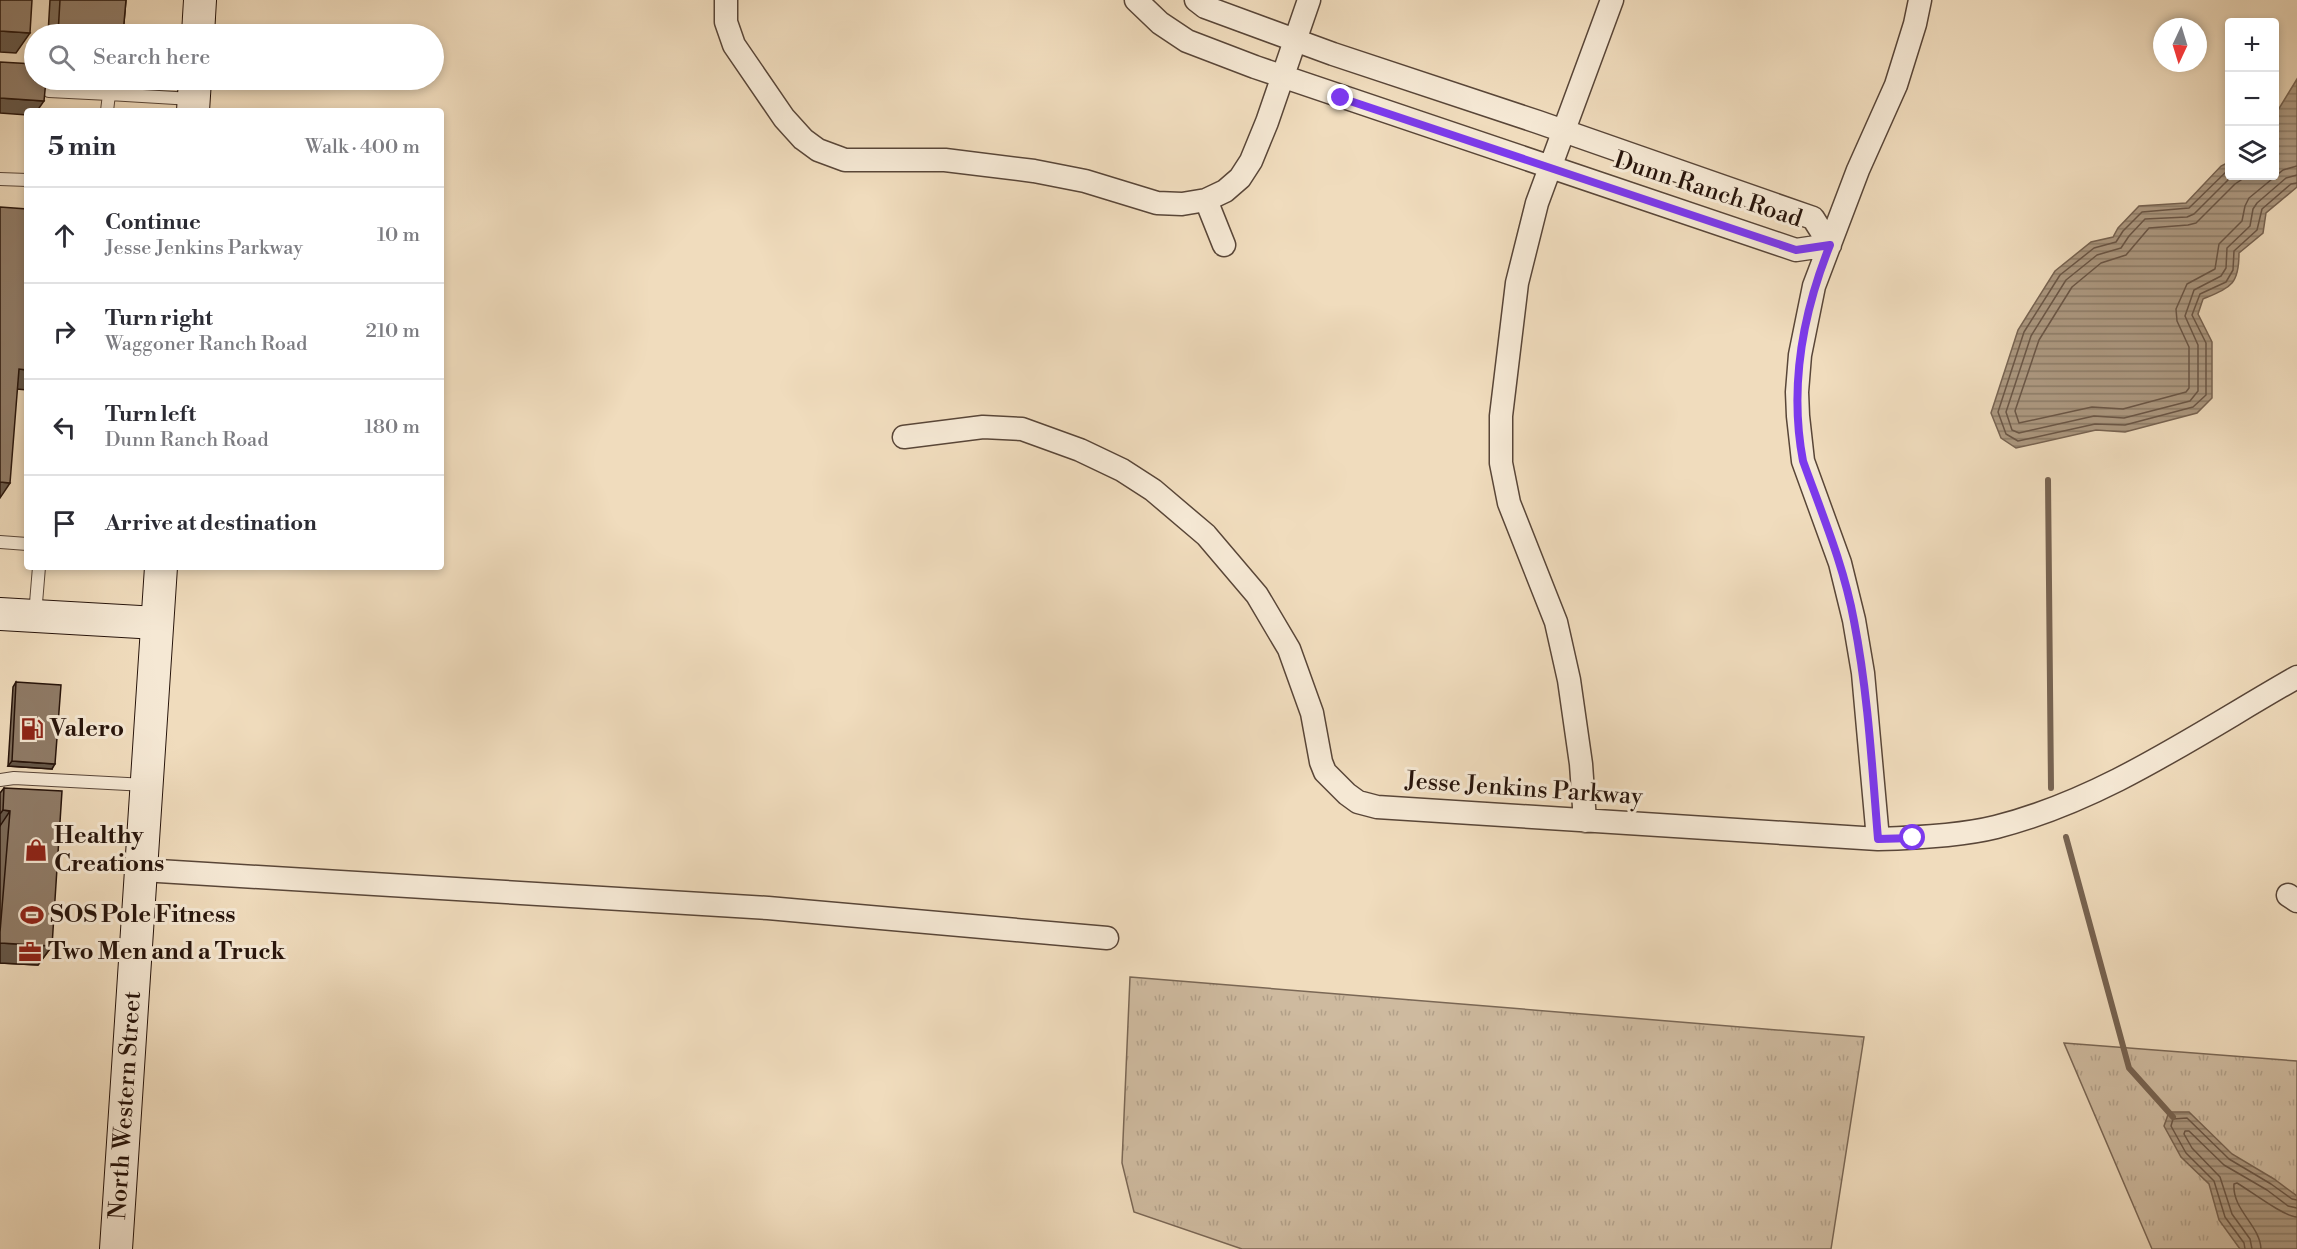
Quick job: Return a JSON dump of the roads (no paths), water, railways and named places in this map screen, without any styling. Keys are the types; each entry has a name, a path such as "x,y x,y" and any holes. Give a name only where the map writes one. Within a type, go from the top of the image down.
{"main road":[{"path":"199,24 200,0"},
{"name":"North Western Street","path":"116,1249 161,570"},
{"path":"0,614 157,623"}],"street":[{"path":"726,0 726,22 741,57 794,129 818,150 831,156 845,160 945,160 1034,171 1085,181 1156,203 1182,204 1206,200 1226,191 1240,178 1251,161 1309,0"},
{"name":"Dunn Ranch Road","path":"1136,0 1160,23 1187,41 1288,59 1563,130 1813,218 1830,245 1796,250 1551,167 1288,59 1196,0"},
{"path":"1585,821 1576,720 1556,622 1509,503 1501,463 1503,390 1517,283 1537,203 1612,0"},
{"path":"1878,839 1865,696 1854,620 1840,563 1803,461 1798,416 1800,355 1814,286 1858,170 1896,85 1920,0"},
{"path":"1206,200 1224,245"},
{"name":"Jesse Jenkins Parkway","path":"904,437 983,427 1022,429 1080,450 1122,470 1168,502 1206,535 1257,595 1274,621 1289,649 1312,713 1325,772 1334,784 1359,802 1377,807 1878,839 1913,838 1994,827 2050,810 2143,768 2297,677"},
{"path":"142,870 768,909 1107,938"}],"lane":[{"path":"49,91 194,97"},
{"path":"107,108 109,94"},
{"path":"0,179 24,180"},
{"path":"0,542 24,544"},
{"path":"35,616 39,570"},
{"path":"0,780 14,778 147,785"}],"water":[{"path":"2297,79 2297,187 2266,213 2263,233 2239,253 2239,264 2232,283 2227,288 2203,299 2198,314 2212,342 2212,398 2197,413 2125,432 2096,430 2016,448 2001,438 1991,413 2018,330 2055,271 2091,242 2113,237 2118,228 2139,206 2186,203 2225,164 2225,180 2279,180 2279,108"},
{"path":"2169,1112 2189,1112 2232,1154 2297,1196 2297,1249 2240,1249 2219,1220 2209,1184 2181,1157 2164,1126"}],"waterway":[{"path":"2048,480 2051,788"},
{"path":"2066,837 2129,1068 2173,1117"}],"place":[{"name":"Valero","path":"32,729"},
{"name":"Healthy Creations","path":"36,850"},
{"name":"SOS Pole Fitness","path":"32,915"},
{"name":"Two Men and a Truck","path":"30,952"}]}
